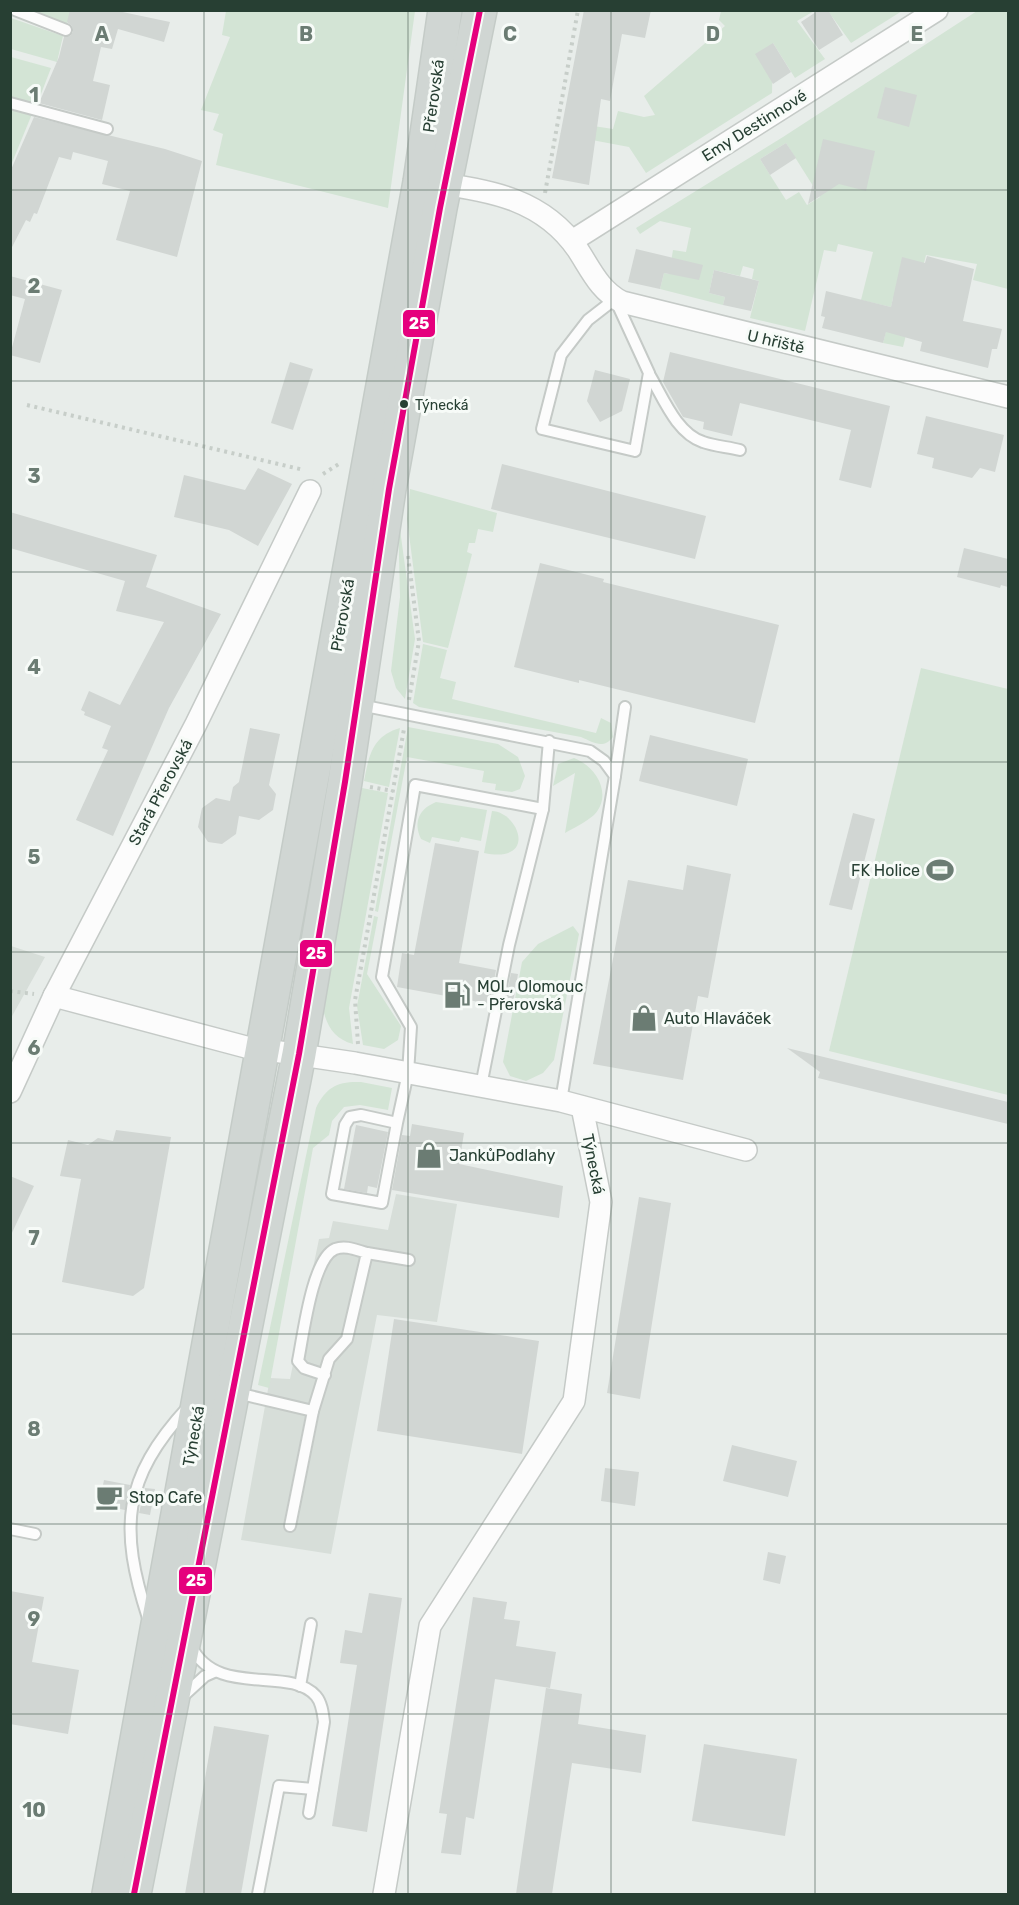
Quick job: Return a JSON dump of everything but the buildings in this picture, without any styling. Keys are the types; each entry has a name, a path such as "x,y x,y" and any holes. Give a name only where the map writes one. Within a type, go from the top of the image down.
{"main road":[{"name":"Přerovská","path":"264,1049 389,489 433,183 445,10"},
{"name":"Přerovská","path":"433,183 480,10"},
{"name":"Přerovská","path":"299,1054 342,702"},
{"name":"Týnecká","path":"109,1894 264,1049"},
{"name":"Týnecká","path":"134,1894 299,1054"}],"street":[{"name":"Emy Destinnové","path":"572,241 937,10"},
{"path":"433,183 494,192 537,209 572,241 602,287 615,299"},
{"name":"U hřiště","path":"615,299 659,313 1008,397"},
{"name":"Stará Přerovská","path":"10,1092 54,996 196,724 310,491"},
{"name":"Týnecká","path":"54,996 246,1047 299,1054 561,1101 746,1150"},
{"name":"Týnecká","path":"384,1894 430,1626 574,1401 602,1202 582,1107"}],"lane":[{"path":"15,10 66,30"},
{"path":"10,103 107,129"},
{"path":"649,373 635,451 542,429 561,355 588,320 615,299 649,373 676,420 690,436 703,442 740,450"},
{"path":"342,702 549,741 590,752 604,760 615,776"},
{"path":"561,1101 625,707"},
{"path":"481,1086 509,945 543,809 549,741"},
{"path":"397,1123 361,1116 350,1117 345,1125 332,1194 382,1203 408,1073 411,1027 382,977 415,785 543,809"},
{"path":"325,1375 304,1368 298,1361 310,1298 325,1258 333,1249 345,1247 409,1260"},
{"path":"290,1526 313,1412 330,1359 347,1339 366,1253"},
{"path":"233,1392 313,1412"},
{"path":"156,1641 135,1576 129,1546 129,1521 137,1483 153,1451 174,1422 200,1397"},
{"path":"10,1529 35,1534"},
{"path":"300,1686 311,1624"},
{"path":"185,1627 193,1651 214,1672 300,1686 315,1695 322,1709 324,1722 309,1813"},
{"path":"168,1712 194,1684 214,1672"},
{"path":"258,1894 279,1786 313,1789"}],"path":[{"path":"537,209 545,192 578,10"},
{"path":"27,405 323,474"},
{"path":"310,491 323,474 348,458"},
{"path":"358,1044 355,1000 404,728"},
{"path":"363,785 393,790"}],"shaded area":[{"path":"10,946 45,957 11,1018"},
{"path":"396,1194 457,1204 437,1322 377,1315 331,1554 241,1540 270,1378 290,1379 319,1239 329,1238 333,1221 388,1230"}],"green space":[{"path":"20,11 71,11 67,24"},
{"path":"226,11 415,11 388,208 216,165 223,134 213,130 219,114 201,110 230,37 222,35"},
{"path":"721,11 814,11 797,21 825,59 795,78 773,43 772,93 646,173 629,147 560,134 574,123 613,129 618,111 644,117 655,115 644,96 725,26 719,20"},
{"path":"828,11 902,11 851,43"},
{"path":"977,11 1008,11 1008,289 973,280 977,264 926,255 903,347 883,343 887,327 904,301 893,298 891,307 861,300 873,252 838,244 836,252 824,250 805,331 750,318 759,281 752,279 754,269 743,266 740,276 714,270 709,293 725,297 723,305 660,289 664,273 669,274 673,250 686,252 691,228 660,221 640,234 636,228 783,137","holes":["786,143 820,197 807,205 799,192 786,200 760,159"]},
{"path":"11,18 63,36 57,62 11,49"},
{"path":"11,57 51,68 36,107 11,98"},
{"path":"11,107 32,114 11,165"},
{"path":"410,489 497,513 493,532 478,529 475,543 469,543 467,552 472,554 448,648 423,642 407,519"},
{"path":"398,515 415,639 405,699 396,688 391,671 400,597"},
{"path":"423,644 447,650 440,678 456,682 452,699 596,733 601,718 611,723 613,737 605,743 598,744 581,737 419,707 413,703"},
{"name":"FK Holice","path":"921,668 1008,689 1008,1095 829,1051"},
{"path":"408,727 498,744 518,757 525,776 520,789 512,792 495,790 496,784 482,782 484,771 407,757 378,912 375,911"},
{"path":"400,728 389,787 364,781 373,748 383,736"},
{"path":"574,758 590,768 600,782 602,799 594,815 565,833 575,773 553,786 558,764"},
{"path":"362,788 388,793 349,1008 353,1044 341,1039 333,1031 323,1009"},
{"path":"436,802 487,810 481,841 461,837 459,842 432,837 430,843 421,839 418,827 419,817 425,808"},
{"path":"492,811 502,814 516,828 517,845 512,851 501,854 484,853"},
{"path":"374,916 378,917 367,974 401,1026 398,1040 384,1049 363,1045 357,1006"},
{"path":"573,926 579,934 554,1060 543,1073 526,1081 510,1076 503,1062 522,962 538,944"},
{"path":"361,1082 392,1088 388,1110 360,1105 344,1107 332,1121 329,1135 313,1148 269,1388 258,1385 316,1108 324,1095 339,1084"}],"transit line":[{"name":"25","path":"134,1894 299,1054 345,782 389,489 440,208 480,10"}],"place":[{"name":"Týnecká","path":"404,404"},
{"name":"FK Holice","path":"940,870"},
{"name":"MOL, Olomouc - Přerovská","path":"457,995"},
{"name":"Auto Hlaváček","path":"644,1018"},
{"name":"JankůPodlahy","path":"429,1155"},
{"name":"Stop Cafe","path":"109,1497"}]}
